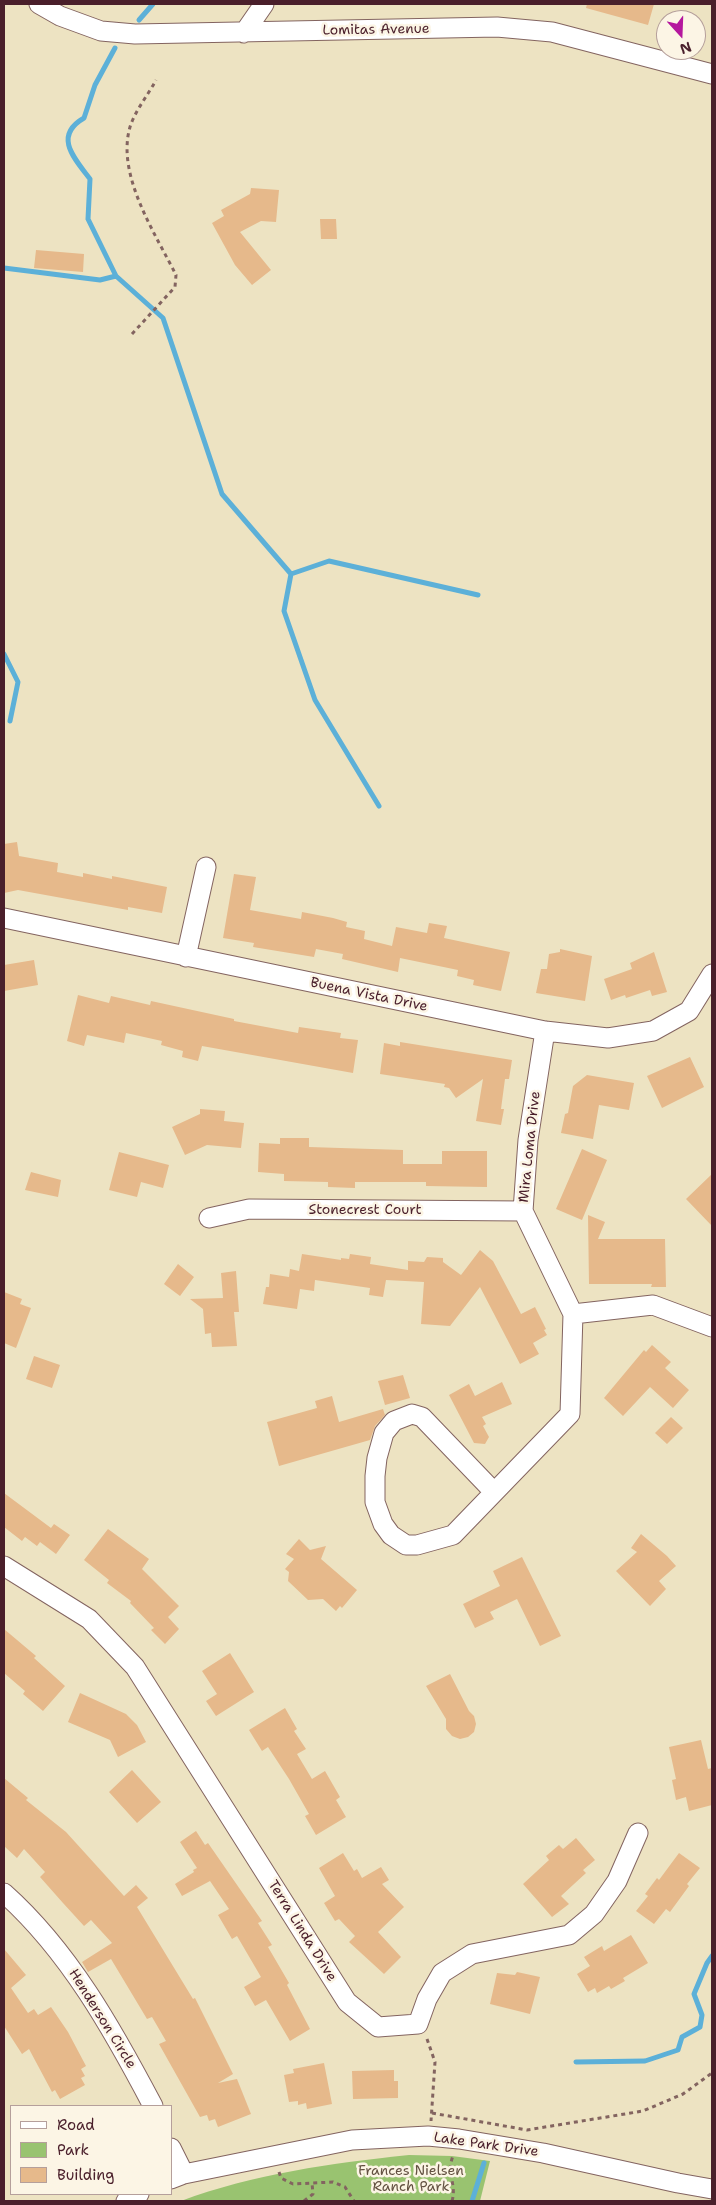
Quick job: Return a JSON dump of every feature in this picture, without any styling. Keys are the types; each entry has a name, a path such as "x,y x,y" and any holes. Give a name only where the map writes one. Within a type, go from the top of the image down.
{"street":[{"name":"Lomitas Avenue","path":"39,4 65,10 101,31 135,34 497,27 552,32 712,74"},
{"path":"244,33 264,4"},
{"path":"186,957 206,867"},
{"name":"Buena Vista Drive","path":"4,918 545,1030 608,1038 653,1031 689,1011 712,974"},
{"name":"Mira Loma Drive","path":"494,1492 422,1418 412,1414 394,1421 384,1433 377,1458 375,1502 382,1524 391,1535 406,1546 417,1546 453,1535 570,1414 573,1314 522,1211 528,1140 545,1030"},
{"name":"Stonecrest Court","path":"209,1218 249,1209 522,1211"},
{"path":"573,1314 653,1305 712,1327"},
{"name":"Terra Linda Drive","path":"4,1566 89,1618 135,1667 347,2002 378,2027 418,2024"},
{"path":"418,2024 427,1999 442,1973 472,1954 569,1935 594,1914 617,1881 638,1833"},
{"name":"Henderson Circle","path":"4,1893 79,1978 152,2105"},
{"name":"Lake Park Drive","path":"178,2177 352,2140 428,2136 459,2139 543,2153 712,2189"},
{"path":"172,2152 178,2177"},
{"path":"126,2201 137,2195"}],"path":[{"path":"132,334 175,286 176,275 138,200 126,155 130,127 156,80"},
{"path":"418,2024 430,2043 435,2062 432,2113 428,2136"},
{"path":"432,2113 517,2126 527,2130 642,2111 684,2094 712,2073"},
{"path":"452,2201 455,2191 450,2175 451,2161 459,2139"},
{"path":"274,2156 281,2178 293,2184 333,2182 345,2188 354,2201"},
{"path":"304,2201 313,2194 312,2183"}],"green space":[{"name":"Frances Nielsen Ranch Park","path":"409,2155 452,2156 490,2161 480,2201 181,2201 236,2184 293,2171"}],"building":[{"path":"587,4 654,4 648,25 586,8"},
{"path":"251,188 279,190 276,222 261,221 240,232 271,270 252,285 235,265 212,223 224,216 221,210 250,194"},
{"path":"320,219 336,219 337,239 321,239"},
{"path":"36,250 84,254 83,272 34,268"},
{"path":"17,842 19,856 58,863 57,872 83,877 83,873 112,879 112,876 167,887 162,913 128,907 128,910 18,890 4,893 4,844"},
{"path":"234,874 256,877 250,910 301,919 302,912 333,918 347,922 346,927 365,931 364,939 392,946 396,927 427,933 429,923 447,926 444,938 510,952 501,991 473,985 474,980 457,976 458,970 400,958 398,972 342,959 343,954 316,949 314,957 253,947 254,943 223,938"},
{"path":"560,949 592,956 585,1001 536,993 541,969 547,969 549,954 560,952"},
{"path":"654,952 667,992 652,996 650,990 626,998 625,995 611,1000 604,979 632,969 630,963"},
{"path":"34,960 38,985 4,991 4,965"},
{"path":"78,995 109,1003 111,996 150,1005 151,1001 234,1019 234,1021 298,1033 299,1027 341,1033 340,1038 358,1040 353,1073 202,1046 198,1061 182,1057 183,1051 161,1045 162,1041 126,1033 124,1043 87,1035 84,1046 67,1041"},
{"path":"400,1042 512,1060 509,1079 505,1079 501,1109 504,1109 501,1125 476,1121 483,1079 456,1098 449,1088 444,1087 445,1084 380,1074 384,1043 400,1046"},
{"path":"690,1057 704,1087 662,1108 647,1076"},
{"path":"587,1075 634,1083 629,1110 599,1105 593,1139 561,1133 565,1114 568,1113 573,1086"},
{"path":"200,1109 225,1111 224,1121 244,1123 241,1148 207,1145 185,1155 172,1127 200,1114"},
{"path":"280,1138 309,1138 309,1147 403,1150 403,1164 442,1164 442,1151 487,1151 487,1187 426,1186 426,1182 355,1182 355,1188 328,1187 328,1182 284,1181 284,1174 258,1172 259,1143 280,1144"},
{"path":"582,1149 607,1160 582,1220 556,1209"},
{"path":"119,1152 169,1165 163,1188 141,1182 137,1197 109,1190"},
{"path":"31,1172 61,1180 58,1197 25,1190"},
{"path":"712,1174 712,1226 686,1199"},
{"path":"588,1215 605,1222 598,1239 665,1239 666,1287 651,1287 652,1284 589,1284"},
{"path":"480,1250 493,1261 521,1314 535,1307 546,1329 544,1330 547,1335 533,1343 539,1354 520,1364 480,1287 450,1326 421,1324 424,1282 386,1280 383,1297 369,1295 370,1288 315,1280 314,1291 300,1289 297,1309 263,1304 266,1287 269,1287 270,1274 289,1277 290,1269 299,1271 302,1254 341,1260 341,1258 349,1259 350,1254 371,1257 370,1264 408,1270 408,1261 424,1262 427,1257 443,1258 443,1262 461,1275"},
{"path":"178,1264 194,1277 180,1296 164,1284"},
{"path":"236,1271 239,1312 234,1312 237,1346 212,1347 211,1333 205,1334 203,1309 190,1299 223,1298 221,1273"},
{"path":"4,1292 22,1299 20,1304 31,1308 16,1348 4,1343"},
{"path":"652,1345 671,1362 665,1368 689,1390 673,1408 650,1387 623,1416 604,1398 644,1350 646,1352"},
{"path":"34,1356 60,1365 52,1388 26,1379"},
{"path":"403,1375 410,1398 385,1405 378,1381"},
{"path":"502,1382 512,1404 482,1417 486,1424 483,1426 489,1437 485,1444 474,1443 449,1395 469,1384 475,1396"},
{"path":"332,1396 339,1422 383,1409 385,1415 375,1426 370,1440 279,1466 267,1422 317,1408 315,1401"},
{"path":"671,1417 683,1428 667,1444 655,1433"},
{"path":"4,1493 51,1528 54,1524 70,1535 56,1554 40,1542 37,1546 25,1537 22,1541 4,1527"},
{"path":"108,1529 149,1559 142,1569 179,1606 168,1617 179,1629 165,1644 151,1630 154,1628 130,1603 131,1601 107,1583 109,1580 84,1560"},
{"path":"641,1534 676,1566 659,1581 666,1589 650,1606 616,1571 637,1552 631,1548"},
{"path":"299,1539 310,1550 326,1546 321,1559 357,1590 342,1608 340,1606 336,1611 323,1599 308,1600 288,1581 289,1572 285,1569 294,1559 286,1554"},
{"path":"522,1557 561,1636 540,1646 517,1599 490,1612 494,1619 475,1628 463,1604 500,1586 493,1571"},
{"path":"4,1629 36,1656 34,1658 65,1686 43,1711 23,1694 25,1691 4,1673"},
{"path":"230,1653 254,1692 216,1716 206,1701 217,1694 202,1671"},
{"path":"450,1674 469,1711 474,1716 476,1724 474,1732 468,1737 460,1739 452,1736 446,1729 446,1719 426,1686"},
{"path":"80,1693 126,1714 137,1725 146,1742 118,1757 110,1740 68,1722"},
{"path":"285,1708 297,1729 294,1731 306,1749 297,1754 312,1779 325,1771 340,1797 336,1800 346,1817 316,1835 305,1816 309,1814 289,1779 268,1747 262,1751 249,1730"},
{"path":"701,1740 708,1769 712,1768 712,1805 689,1811 686,1797 676,1800 672,1780 676,1779 669,1747"},
{"path":"132,1770 161,1802 137,1823 109,1792"},
{"path":"4,1778 28,1798 26,1800 66,1832 124,1896 136,1885 148,1898 137,1907 193,1999 195,1998 233,2074 218,2083 237,2079 251,2114 218,2127 215,2119 209,2121 207,2115 200,2117 159,2044 166,2041 152,2017 147,2019 111,1959 88,1972 82,1962 112,1943 91,1920 84,1926 40,1877 45,1872 24,1849 17,1858 4,1846"},
{"path":"196,1831 205,1845 208,1843 262,1921 258,1923 272,1945 268,1947 289,1983 287,1985 310,2029 290,2041 266,2000 255,2006 244,1987 261,1977 237,1936 232,1939 218,1915 229,1909 210,1881 182,1896 175,1884 197,1868 180,1842"},
{"path":"576,1838 595,1860 583,1870 586,1873 561,1896 569,1904 552,1917 523,1884 549,1860 546,1856 559,1845 563,1849"},
{"path":"343,1853 354,1871 357,1869 362,1878 381,1867 389,1880 382,1884 404,1907 378,1932 401,1957 384,1974 349,1942 355,1936 339,1919 335,1921 324,1903 335,1896 319,1868"},
{"path":"679,1853 700,1868 687,1884 689,1886 670,1912 666,1909 654,1924 636,1911 648,1896 645,1894 657,1878 659,1880"},
{"path":"631,1935 648,1963 623,1978 625,1981 611,1989 609,1986 597,1993 595,1988 588,1992 577,1974 590,1966 584,1957 602,1946 604,1951"},
{"path":"4,1949 26,1975 11,1988 28,2013 34,2009 38,2015 51,2007 68,2032 86,2066 81,2069 85,2076 81,2078 85,2085 60,2099 55,2090 52,2092 29,2049 22,2054 4,2026"},
{"path":"517,1972 540,1977 530,2014 490,2004 497,1973 515,1975"},
{"path":"324,2063 332,2104 307,2109 306,2103 298,2105 298,2101 289,2102 284,2075 294,2073 293,2069"},
{"path":"394,2070 394,2081 398,2081 398,2098 353,2099 352,2071"}],"waterway":[{"path":"139,20 153,4"},
{"path":"115,48 95,85 84,118 70,132 69,147 90,179 88,219 116,276 163,318 222,494 291,574 329,561 478,595"},
{"path":"4,268 100,280 116,276"},
{"path":"291,574 284,611 315,700 379,806"},
{"path":"4,654 18,682 10,721"},
{"path":"576,2062 645,2061 678,2050 682,2037 700,2027 702,2015 694,1994 707,1963 712,1956"},
{"path":"472,2201 484,2163"}]}
